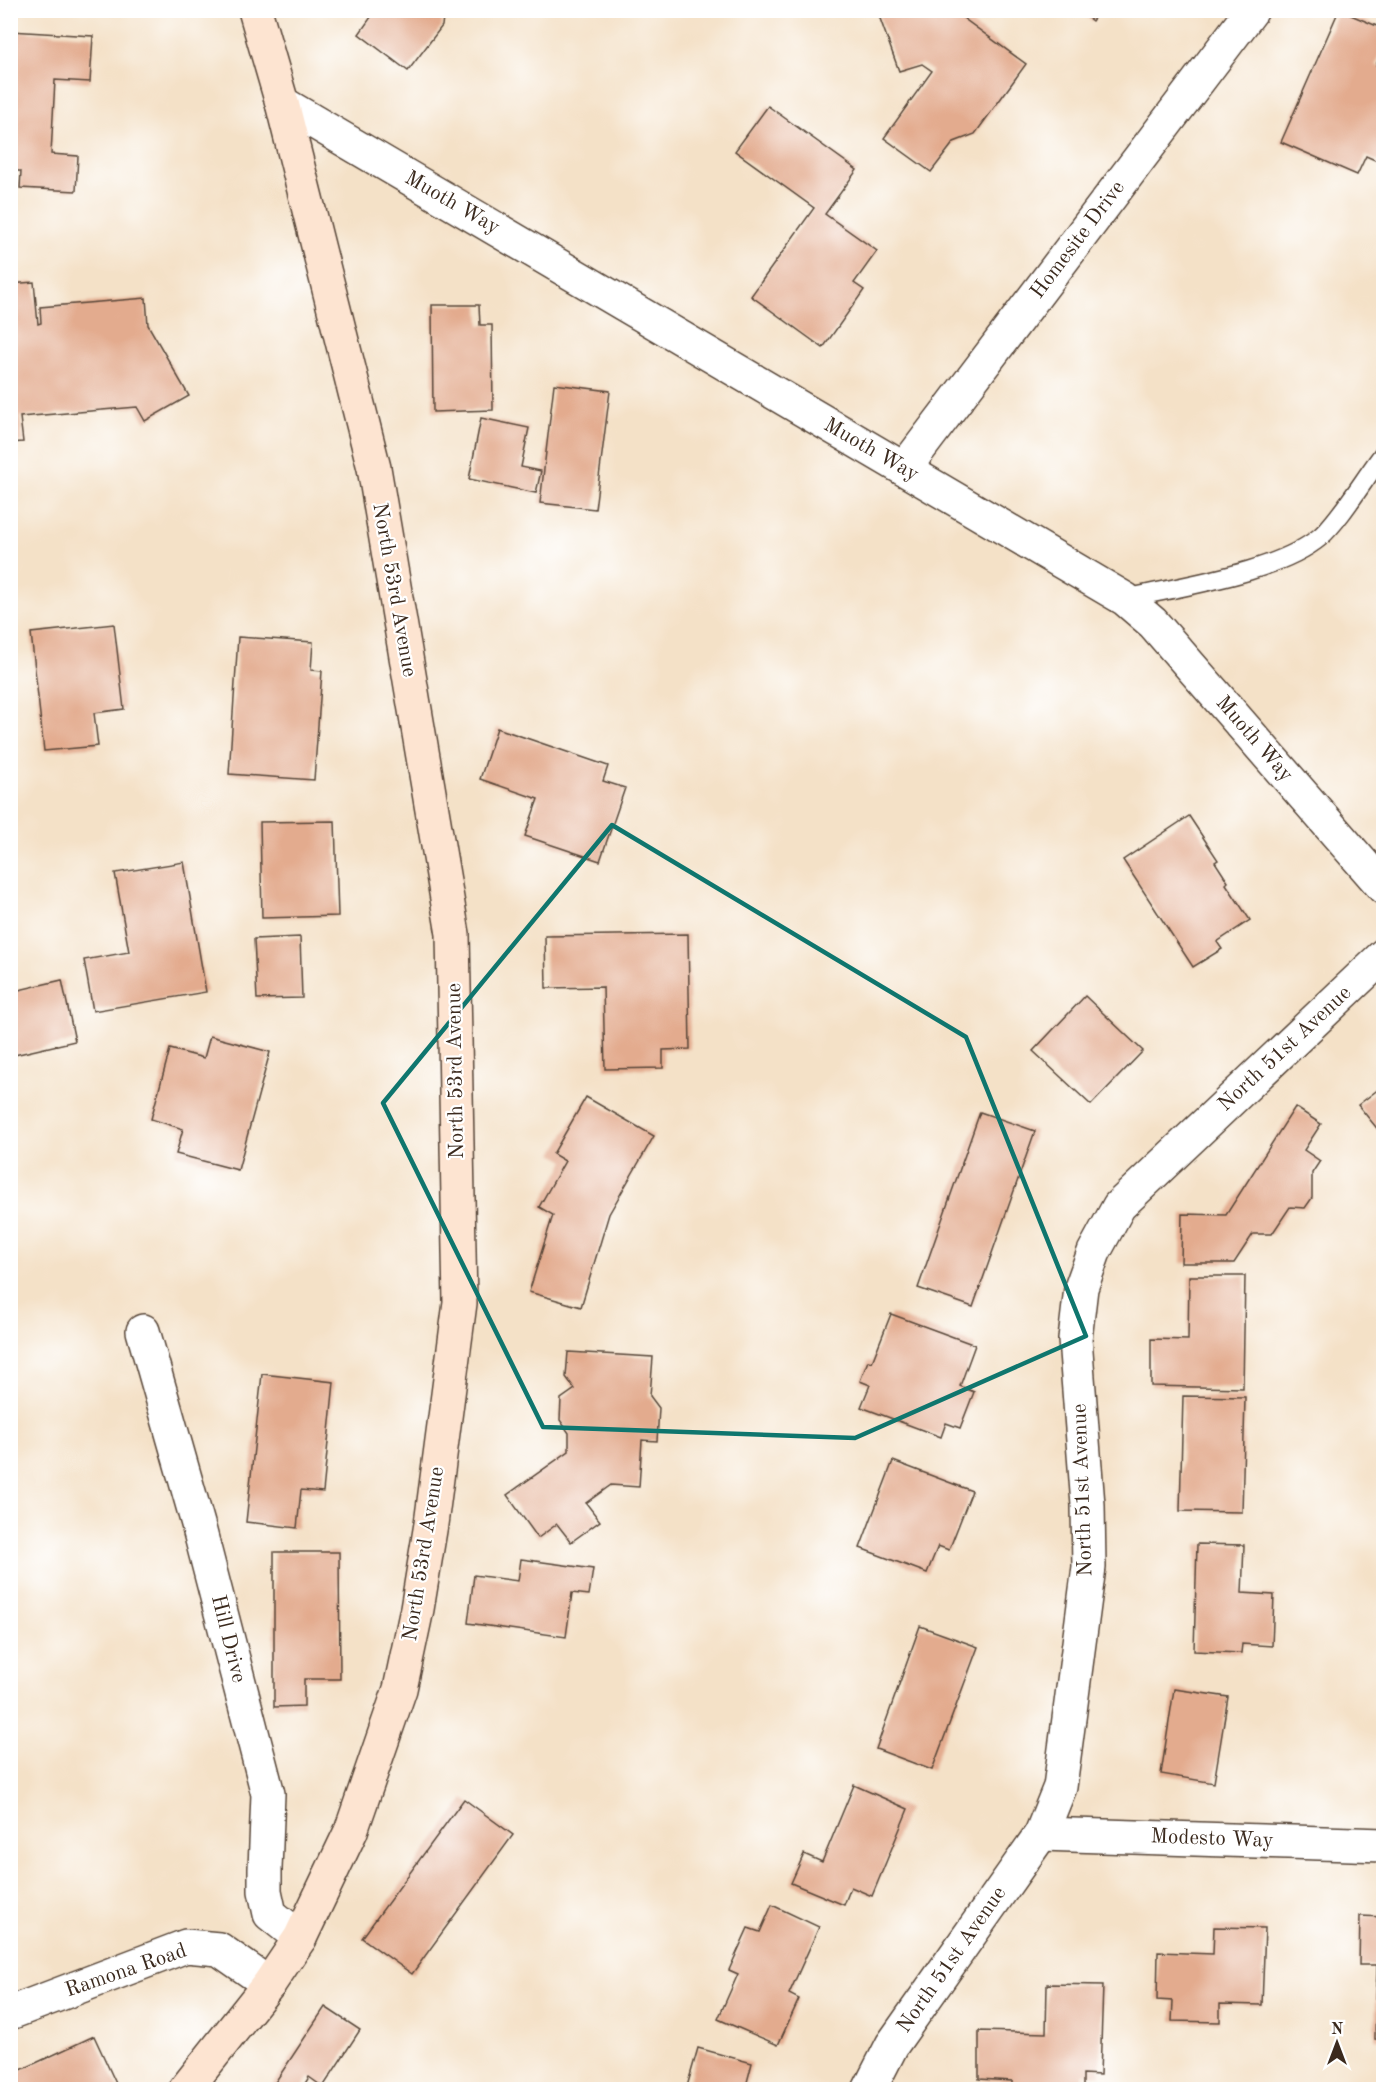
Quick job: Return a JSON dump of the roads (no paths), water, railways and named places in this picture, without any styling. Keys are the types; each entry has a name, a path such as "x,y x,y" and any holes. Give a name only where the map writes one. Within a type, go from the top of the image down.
{"street":[{"name":"North 53rd Avenue","path":"185,2090 269,1984 300,1938 351,1831 400,1689 431,1524 460,1303 453,934 374,468 282,104 255,10"},
{"name":"Homesite Drive","path":"903,469 1252,10"},
{"name":"Muoth Way","path":"282,104 1125,599 1153,623 1383,888"},
{"name":"North 51st Avenue","path":"869,2090 892,2045 1041,1834 1060,1787 1089,1567 1088,1505 1076,1339 1081,1288 1094,1252 1119,1206 1383,955"},
{"name":"Hill Drive","path":"143,1331 198,1524 268,1794 265,1891 270,1914 300,1938"},
{"name":"Modesto Way","path":"1041,1834 1383,1845"},
{"name":"Ramona Road","path":"10,2013 186,1946 219,1949 269,1984"}],"lane":[{"path":"1125,599 1266,566 1301,552 1322,535 1383,453"}]}
